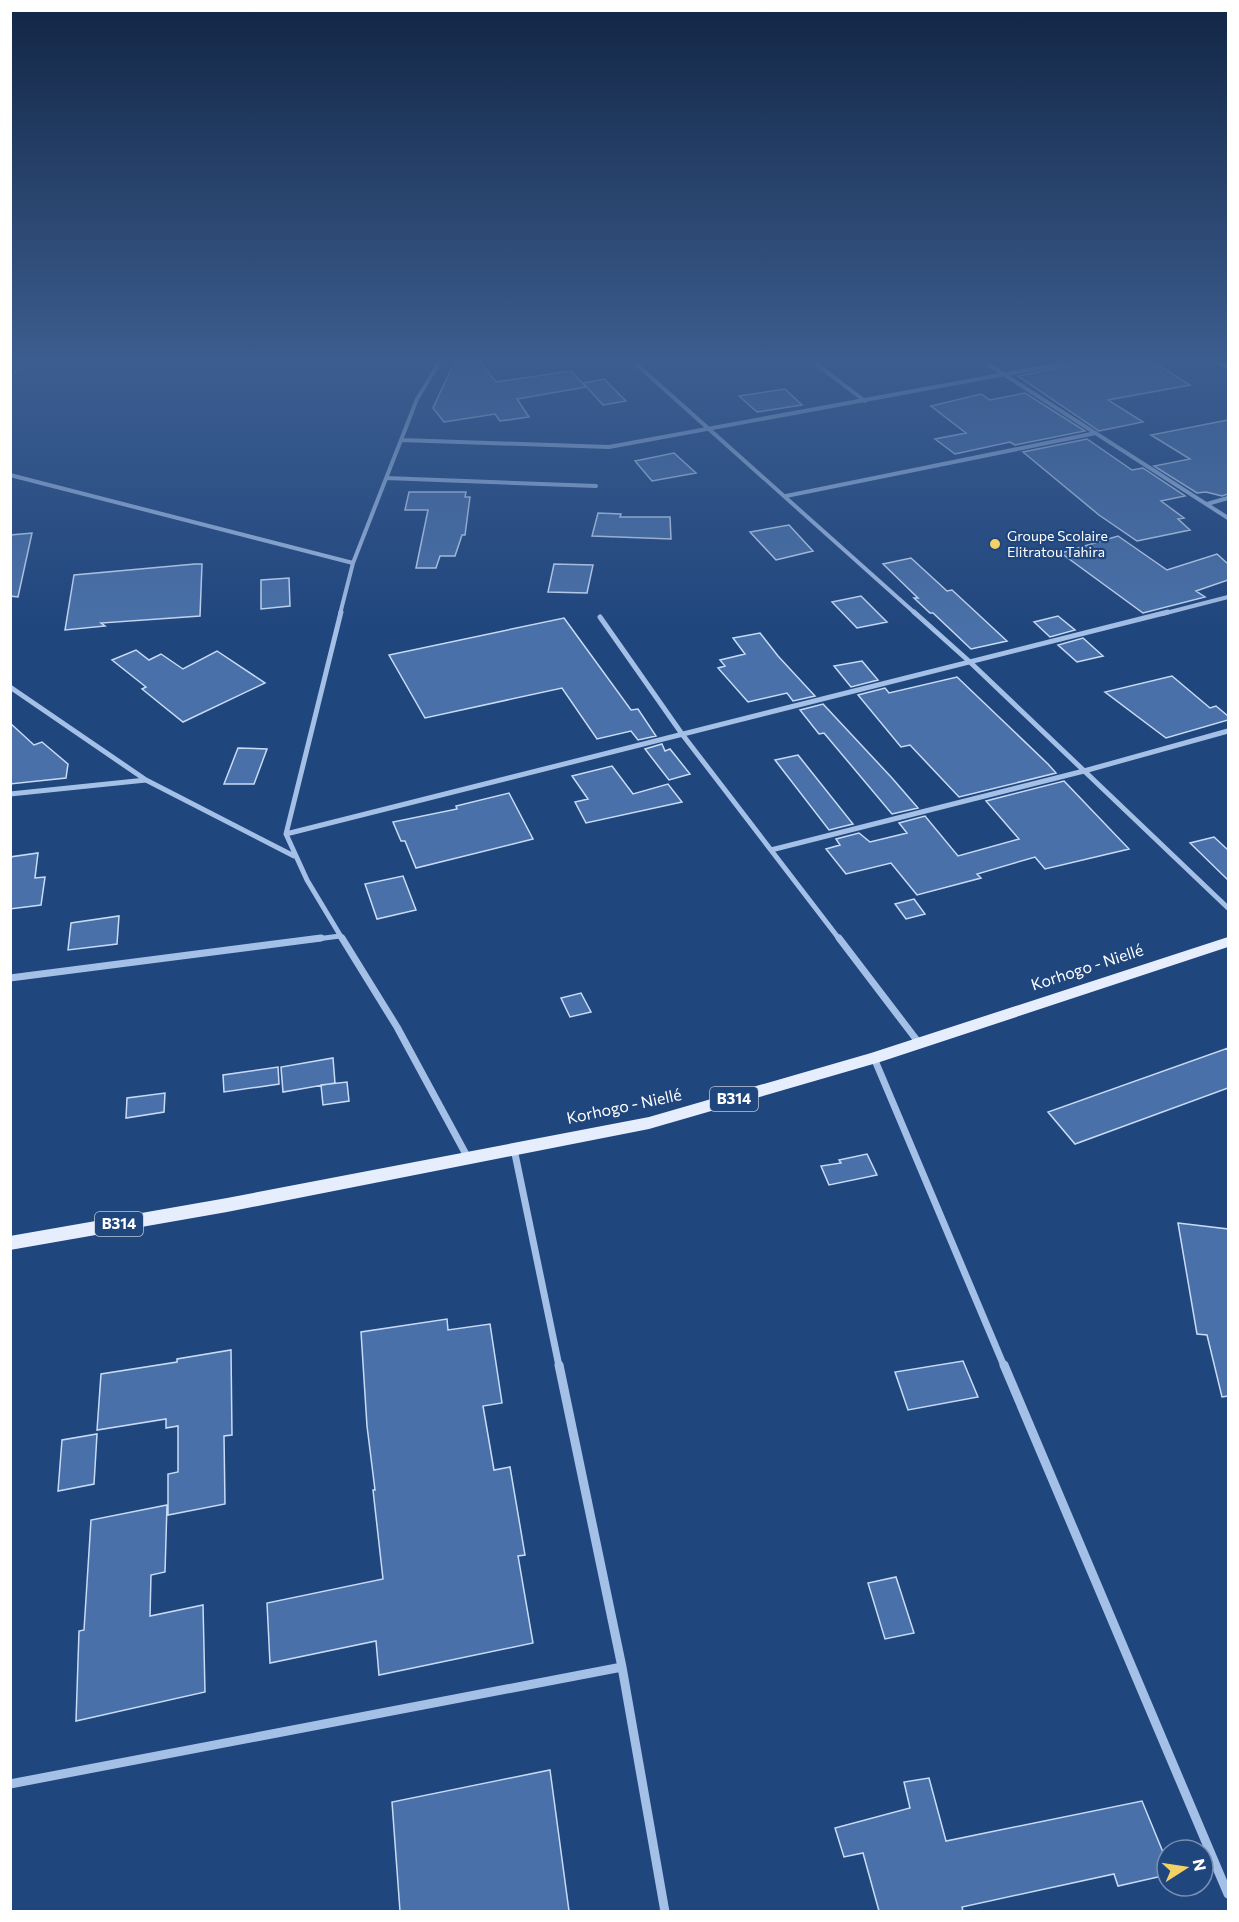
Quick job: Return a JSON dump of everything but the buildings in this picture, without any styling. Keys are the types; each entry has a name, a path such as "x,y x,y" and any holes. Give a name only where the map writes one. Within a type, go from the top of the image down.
{"main road":[{"name":"Korhogo - Niellé","path":"10,1243 469,1159 513,1148 649,1123 874,1058 1228,942"}],"street":[{"path":"396,453 353,563 286,834 294,856 387,1011 469,1159"},
{"path":"738,453 971,663 1228,908"},
{"path":"786,496 999,453"},
{"path":"1127,453 1228,518"},
{"path":"10,475 353,563"},
{"path":"386,478 596,486"},
{"path":"1207,504 1228,498"},
{"path":"286,834 1228,597"},
{"path":"600,617 682,734 919,1043"},
{"path":"10,687 146,780 294,856"},
{"path":"771,850 1084,771 1228,731"},
{"path":"10,794 146,780"},
{"path":"10,978 340,936"},
{"path":"874,1058 1228,1894"},
{"path":"513,1148 622,1667 665,1911"},
{"path":"10,1784 622,1667"}],"place":[{"name":"Groupe Scolaire Elitratou Tahira","path":"995,544"}]}
